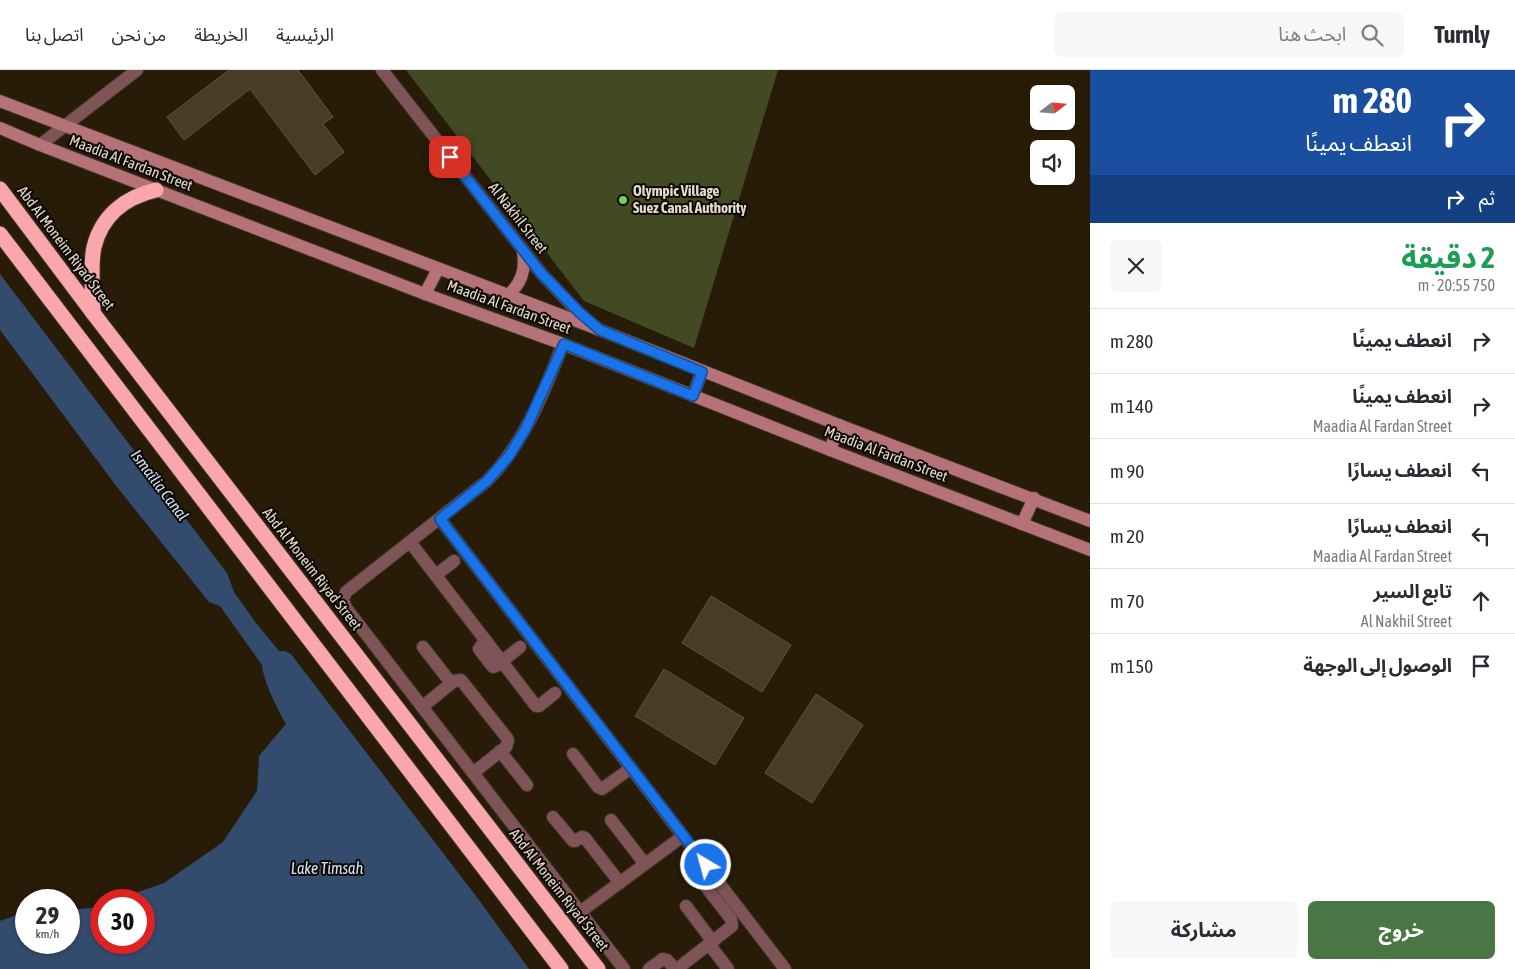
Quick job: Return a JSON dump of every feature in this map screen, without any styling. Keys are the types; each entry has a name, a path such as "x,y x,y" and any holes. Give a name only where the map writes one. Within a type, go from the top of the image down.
{"highway":[{"name":"Abd Al Moneim Riyad Street","path":"0,190 92,313 598,969"},
{"path":"92,313 94,248 101,228 112,213 129,200 156,190"},
{"path":"0,234 561,969"},
{"path":"291,615 313,598"}],"street":[{"path":"40,145 137,70"},
{"name":"Al Nakhil Street","path":"382,70 523,252 559,293 600,330"},
{"name":"Maadia Al Fardan Street","path":"0,101 600,330 702,372 1090,521"},
{"name":"Maadia Al Fardan Street","path":"0,128 425,294 564,344 830,450 1090,550"},
{"path":"507,296 518,285 524,272 523,252"},
{"path":"425,294 438,269"},
{"path":"564,344 526,428 509,456 487,481 346,592 343,600 346,608 624,969"},
{"path":"693,396 702,372"},
{"path":"830,450 839,425"},
{"path":"1022,524 1034,498"},
{"path":"440,519 785,969"},
{"path":"410,542 536,706 539,706 555,693"},
{"path":"436,575 454,561"},
{"path":"424,647 451,683"},
{"path":"502,662 520,647"},
{"path":"422,707 451,683 457,680 463,682 507,738 508,744 473,773"},
{"path":"500,751 527,785"},
{"path":"573,754 598,787 602,789 631,768"},
{"path":"553,817 572,841 575,842 582,837 585,838 620,883"},
{"path":"611,820 645,864"},
{"path":"580,912 683,836"},
{"path":"649,969 665,959 676,969 731,928 733,923 731,919 707,888"},
{"path":"686,906 728,969"}],"green space":[{"name":"Olympic Village Suez Canal Authority","path":"406,70 778,70 694,348 584,301"}],"water":[{"name":"Lake Timsah","path":"0,274 227,573 234,592 256,623 279,651 291,654 479,900 529,969 0,969 0,921 15,916 15,954 80,954 80,909 90,908 90,954 155,954 155,889 147,889 164,883 223,842 257,791 259,756 286,724 268,687 262,665 220,606 209,602 117,487 0,330"}],"building":[{"path":"229,70 298,70 333,117 323,124 344,152 315,175 250,89 184,140 167,117"},
{"path":"711,596 791,645 762,692 682,643"},
{"path":"664,669 744,718 715,765 635,716"},
{"path":"816,694 863,725 812,803 765,773"}],"place":[{"name":"Olympic Village Suez Canal Authority","path":"623,200"}],"route":[{"path":"450,157 541,273 559,293 600,330 702,372 693,396 564,344 526,428 509,456 487,481 440,519 706,865"}],"water label":[{"name":"Ismaïlia Canal","path":"160,485"}]}
